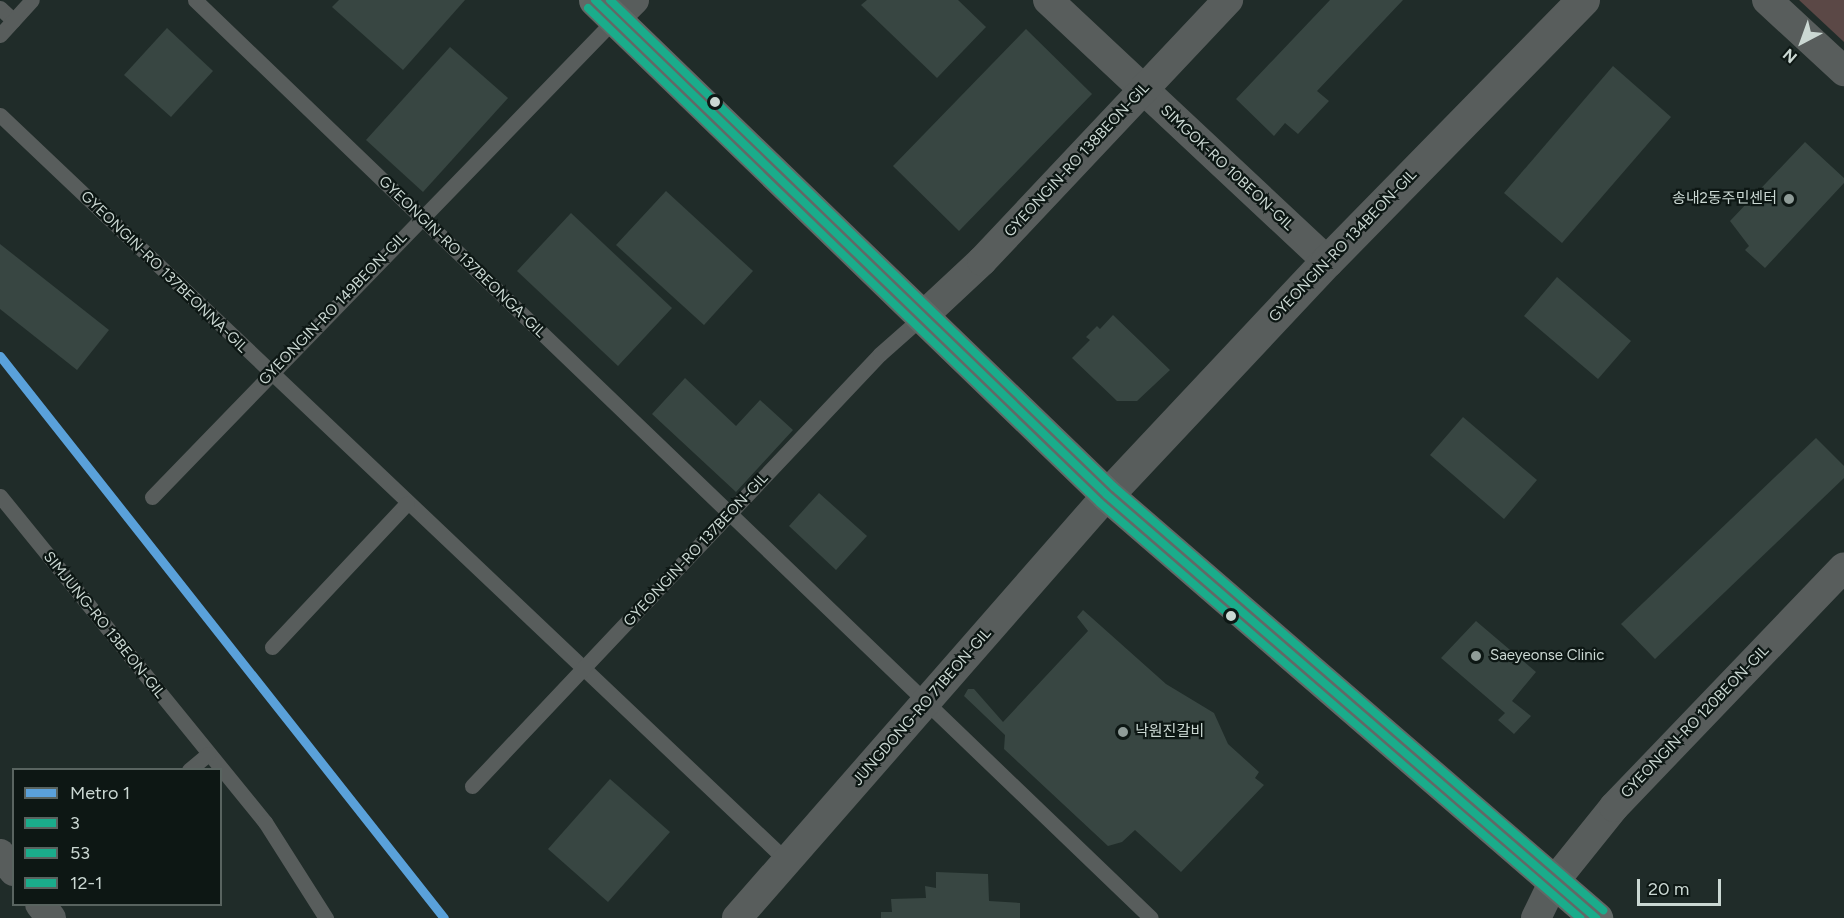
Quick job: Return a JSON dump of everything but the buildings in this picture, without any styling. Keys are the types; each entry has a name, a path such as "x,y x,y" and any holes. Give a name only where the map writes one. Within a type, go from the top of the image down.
{"main road":[{"path":"615,6 922,317 1107,495 1596,918"}],"street":[{"name":"SIMGOK-RO 10BEON-GIL","path":"1048,0 1327,261"},
{"name":"GYEONGIN-RO 138BEON-GIL","path":"922,317 982,261 1228,0"},
{"name":"GYEONGIN-RO 134BEON-GIL","path":"1107,495 1327,261 1582,0"},
{"path":"1767,0 1844,71"},
{"name":"JUNGDONG-RO 71BEON-GIL","path":"737,918 1107,495"},
{"name":"GYEONGIN-RO 120BEON-GIL","path":"1536,918 1553,883 1614,807 1844,567"},
{"path":"0,854 12,869"},
{"path":"42,906 51,918"}],"lane":[{"path":"0,35 32,0"},
{"name":"GYEONGIN-RO 137BEONGA-GIL","path":"195,0 1151,918"},
{"name":"GYEONGIN-RO 149BEON-GIL","path":"152,498 421,219 615,6"},
{"path":"0,8 13,20"},
{"name":"GYEONGIN-RO 137BEONNA-GIL","path":"0,116 787,861"},
{"name":"GYEONGIN-RO 137BEON-GIL","path":"472,786 880,354 922,317"},
{"name":"SIMJUNG-RO 13BEON-GIL","path":"0,496 220,768"},
{"path":"272,647 407,503"},
{"path":"191,768 208,754"},
{"name":"SIMJUNG-RO 13BEON-GIL","path":"222,771 265,822 326,918"}],"shaded area":[{"path":"1799,0 1844,0 1844,42"}],"metro line":[{"name":"1","path":"0,356 444,918"}],"transit line":[{"name":"3","path":"595,0 1107,495 1596,918"},
{"name":"12-1","path":"610,0 1114,487 1603,910"},
{"name":"53","path":"588,8 1100,503 1580,918"}],"place":[{"name":"송내2동주민센터","path":"1789,199"},
{"name":"Saeyeonse Clinic","path":"1476,656"},
{"name":"낙원진갈비","path":"1123,732"}]}
